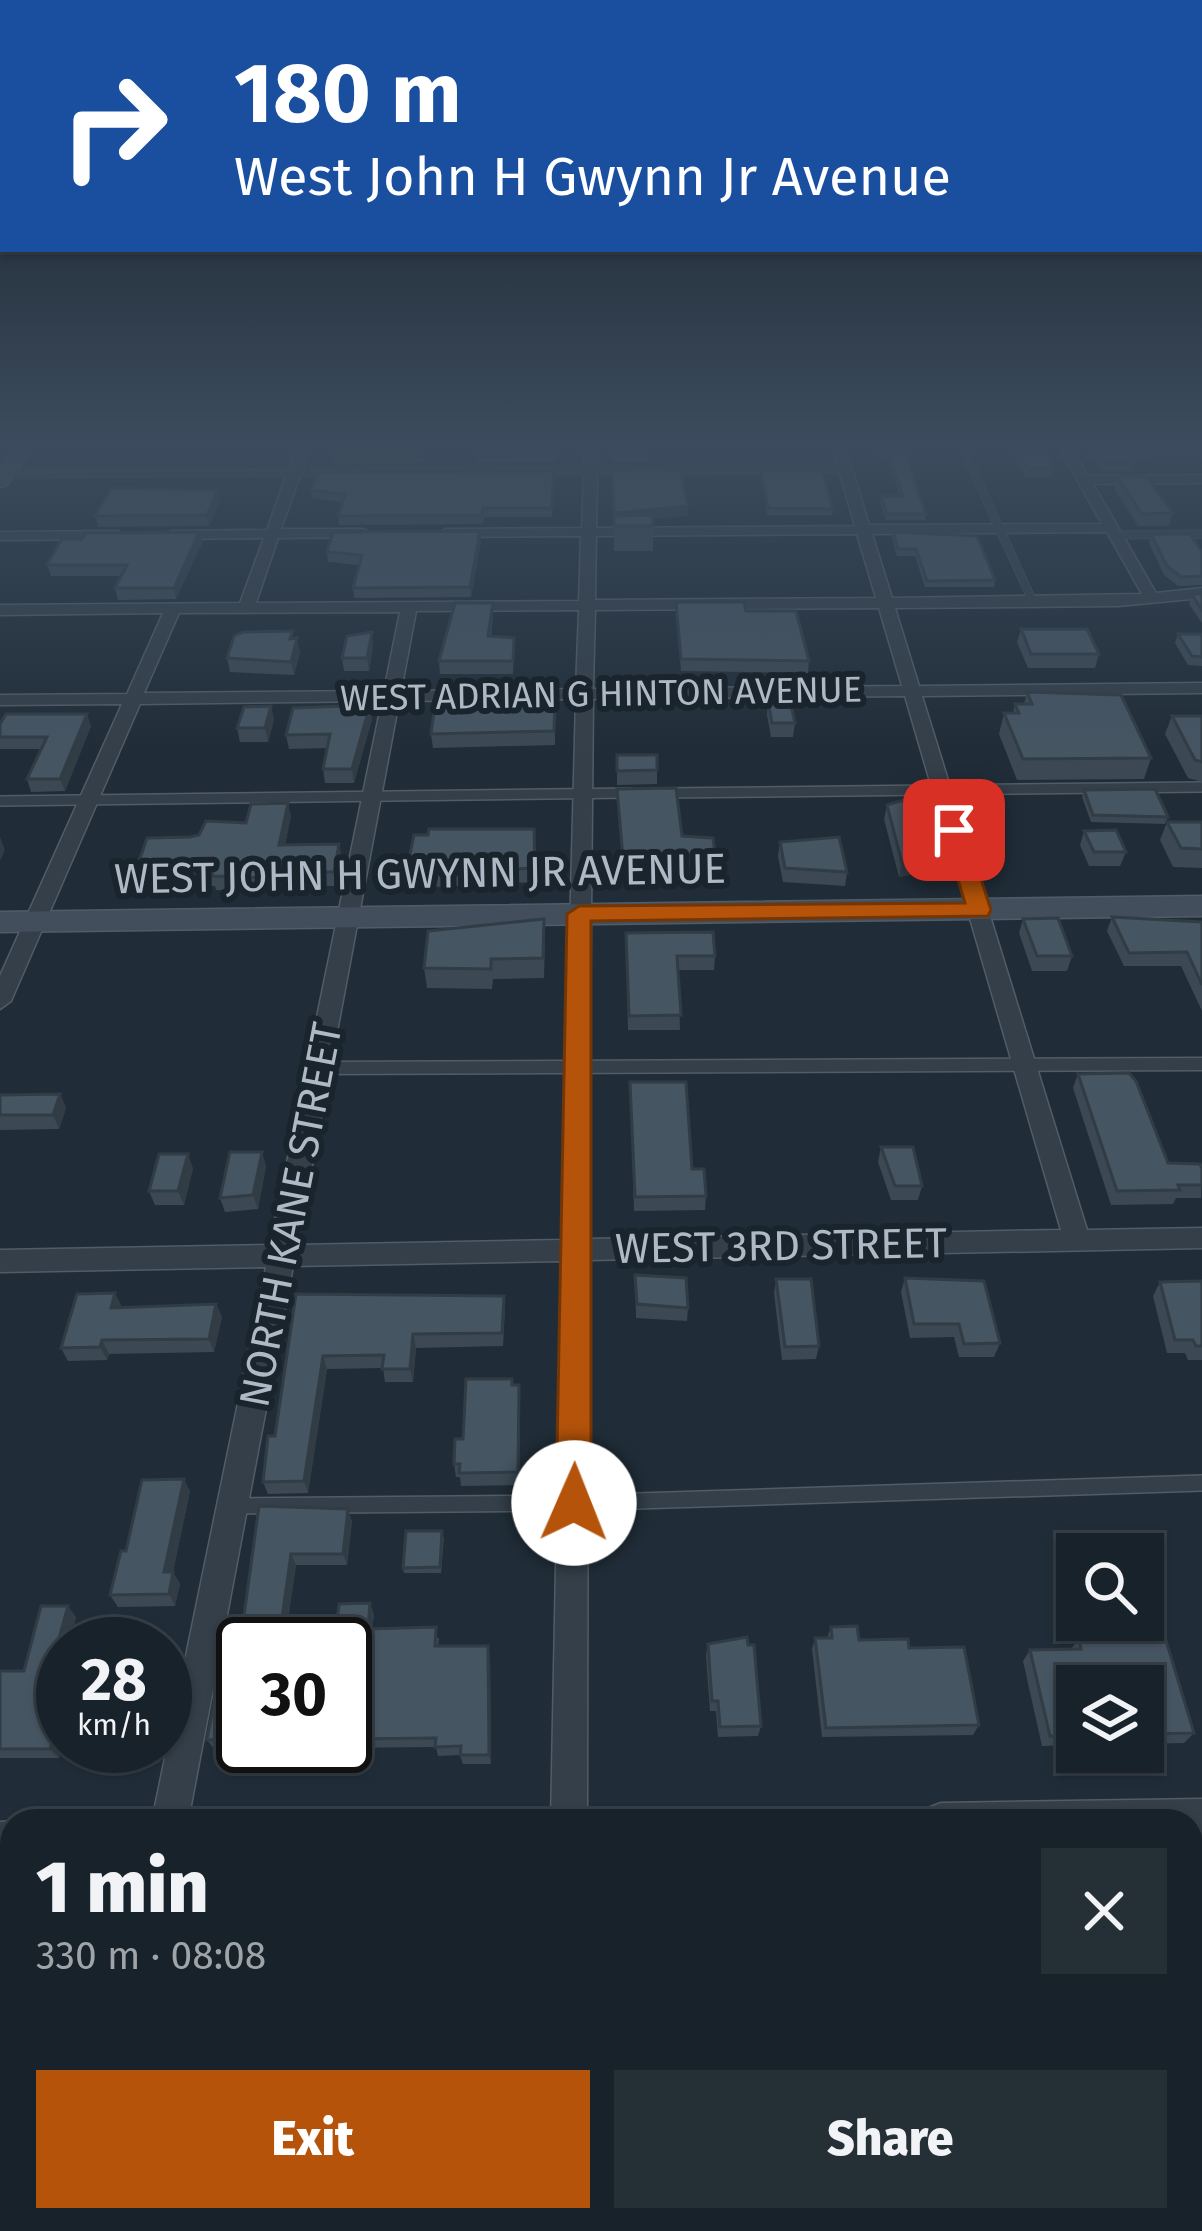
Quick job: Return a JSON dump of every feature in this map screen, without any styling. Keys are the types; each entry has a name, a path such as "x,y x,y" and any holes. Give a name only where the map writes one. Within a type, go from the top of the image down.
{"street":[{"path":"246,609 267,546"},
{"path":"569,1809 588,546"},
{"path":"867,546 1077,1239"},
{"path":"1121,546 1151,597"},
{"path":"0,610 1033,602 1202,593"},
{"name":"NORTH KANE STREET","path":"172,1809 409,608"},
{"path":"0,1001 173,609"},
{"name":"WEST ADRIAN G HINTON AVENUE","path":"0,700 1202,688"},
{"name":"WEST JOHN H GWYNN JR AVENUE","path":"0,922 1202,907"},
{"name":"WEST 3RD STREET","path":"0,1261 1202,1238"}],"lane":[{"path":"1008,546 1033,602"},
{"path":"0,800 1202,787"},
{"path":"320,1068 578,1063 1202,1064"},
{"path":"233,1506 574,1503 1202,1483"}],"building":[{"path":"58,546 193,546 174,588 115,588 127,565 47,565"},
{"path":"329,546 477,546 470,587 353,588 362,555 327,552"},
{"path":"981,546 995,580 927,581 916,549 898,549"},
{"path":"1157,546 1198,546 1202,552 1202,576 1181,577 1167,566"},
{"path":"676,602 744,602 746,611 796,611 809,661 681,659"},
{"path":"455,603 493,603 488,636 514,638 513,661 439,661"},
{"path":"1021,629 1087,629 1099,654 1031,654"},
{"path":"293,631 290,639 297,638 291,662 227,658 234,636 243,632"},
{"path":"372,632 367,658 342,658 347,636"},
{"path":"1178,634 1202,634 1202,657 1192,656"},
{"path":"1027,692 1121,695 1151,758 1023,759 1004,713 1019,713 1015,704 1032,704"},
{"path":"768,701 790,701 795,723 772,723"},
{"path":"555,703 554,731 431,734 435,704"},
{"path":"370,705 352,769 323,769 330,734 286,735 293,708"},
{"path":"271,706 265,728 237,728 244,707"},
{"path":"6,714 87,714 60,779 27,779 47,737 0,737"},
{"path":"1172,716 1202,716 1202,762 1195,760"},
{"path":"617,755 657,755 657,770 617,771"},
{"path":"676,788 682,836 713,838 717,869 624,870 617,789"},
{"path":"1155,789 1168,817 1093,815 1084,790"},
{"path":"903,800 915,835 923,835 930,858 902,863 887,805"},
{"path":"288,803 279,845 339,844 334,872 272,872 271,878 212,876 213,872 134,876 147,838 199,835 206,821 246,823 251,804"},
{"path":"1167,822 1202,822 1202,849 1181,848"},
{"path":"429,829 534,829 535,868 410,874 414,835 428,835"},
{"path":"1116,830 1126,852 1094,852 1084,831"},
{"path":"839,837 847,872 785,868 780,842"},
{"path":"1112,917 1202,922 1202,985 1187,952 1129,953"},
{"path":"1058,918 1072,956 1037,956 1023,919"},
{"path":"544,919 543,958 491,959 491,969 424,968 428,931"},
{"path":"713,932 715,956 677,956 681,1015 629,1016 626,933"},
{"path":"1129,1073 1168,1163 1200,1164 1202,1185 1117,1191 1078,1074"},
{"path":"630,1082 686,1082 692,1169 704,1169 706,1196 635,1197"},
{"path":"60,1094 53,1115 0,1115 0,1095"},
{"path":"881,1147 913,1147 922,1186 895,1186"},
{"path":"230,1152 262,1152 253,1195 220,1198"},
{"path":"159,1154 188,1154 178,1191 149,1191"},
{"path":"635,1275 686,1278 688,1308 637,1304"},
{"path":"905,1278 984,1281 1000,1343 964,1344 959,1324 914,1324"},
{"path":"776,1279 811,1279 819,1346 785,1347"},
{"path":"1202,1281 1202,1346 1196,1346 1193,1340 1175,1340 1160,1282"},
{"path":"115,1293 111,1308 216,1304 209,1339 102,1340 100,1347 61,1348 77,1294"},
{"path":"296,1294 504,1296 502,1333 413,1334 410,1369 382,1369 384,1355 323,1356 304,1481 263,1482 268,1436 275,1436"},
{"path":"466,1379 512,1379 512,1385 519,1385 518,1472 459,1473 460,1464 454,1464 455,1439 463,1439"},
{"path":"184,1479 164,1572 173,1572 169,1594 110,1595 121,1551 126,1551 142,1480"},
{"path":"259,1506 348,1509 343,1554 291,1554 282,1617 244,1617"},
{"path":"406,1531 442,1531 440,1567 403,1568"},
{"path":"370,1603 369,1617 338,1617 339,1604"},
{"path":"41,1606 68,1606 65,1617 38,1617"},
{"path":"36,1625 36,1749 0,1749 0,1671 24,1671"},
{"path":"857,1626 859,1640 908,1639 909,1648 964,1647 979,1725 826,1728 815,1638 832,1638 831,1627"},
{"path":"436,1627 435,1646 488,1646 489,1755 460,1755 461,1746 435,1747 436,1738 372,1739 372,1629"},
{"path":"1164,1634 1194,1733 1164,1734 1164,1665 1056,1665 1056,1736 1050,1736 1030,1650 1081,1649 1079,1641 1164,1641"},
{"path":"747,1637 748,1645 754,1645 761,1726 720,1727 718,1701 712,1701 708,1644"},
{"path":"216,1691 216,1740 207,1740"}],"route":[{"path":"574,1503 579,914 979,910 954,830"}]}
